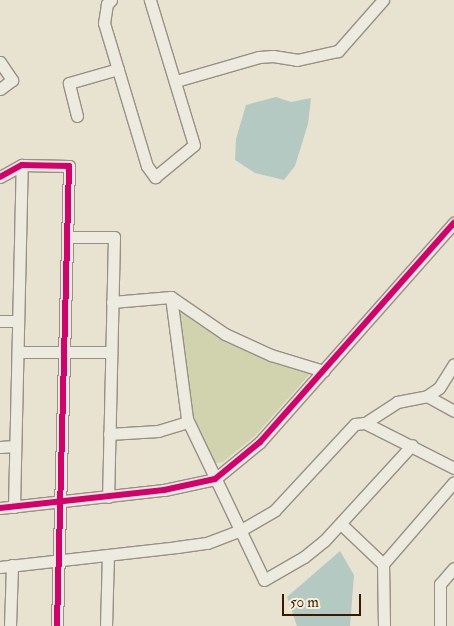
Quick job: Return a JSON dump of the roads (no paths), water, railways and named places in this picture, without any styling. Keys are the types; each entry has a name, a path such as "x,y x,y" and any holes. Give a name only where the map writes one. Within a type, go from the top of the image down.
{"street":[{"path":"111,0 107,4 104,23 147,166 155,177 194,145 150,0"},
{"path":"176,81 259,58 273,56 297,60 338,51 383,0"},
{"path":"0,62 12,80 0,89"},
{"path":"78,116 69,83 118,69"},
{"path":"14,507 22,165"},
{"path":"0,177 22,165 69,166 57,626"},
{"path":"0,508 164,490 215,479 260,442 454,222"},
{"path":"67,237 114,237 108,497"},
{"path":"112,302 171,297 225,334 271,355 324,371"},
{"path":"171,297 188,422 264,580 304,557 342,524 412,445"},
{"path":"0,321 18,321"},
{"path":"18,352 111,352"},
{"path":"10,626 6,566 108,556 207,542 241,530 275,510 355,424 365,423 397,402 427,396 439,388 454,364"},
{"path":"427,396 454,412"},
{"path":"109,434 158,431 188,422"},
{"path":"365,423 412,445 454,468"},
{"path":"0,447 15,446"},
{"path":"384,626 383,564 454,482"},
{"path":"342,524 383,564"},
{"path":"106,626 108,556"},
{"path":"440,626 440,584 454,568"}],"water":[{"path":"276,97 291,102 311,98 308,124 295,166 284,180 255,173 235,160 236,139 246,105"},
{"path":"340,551 354,575 350,626 297,626 287,597"}]}
